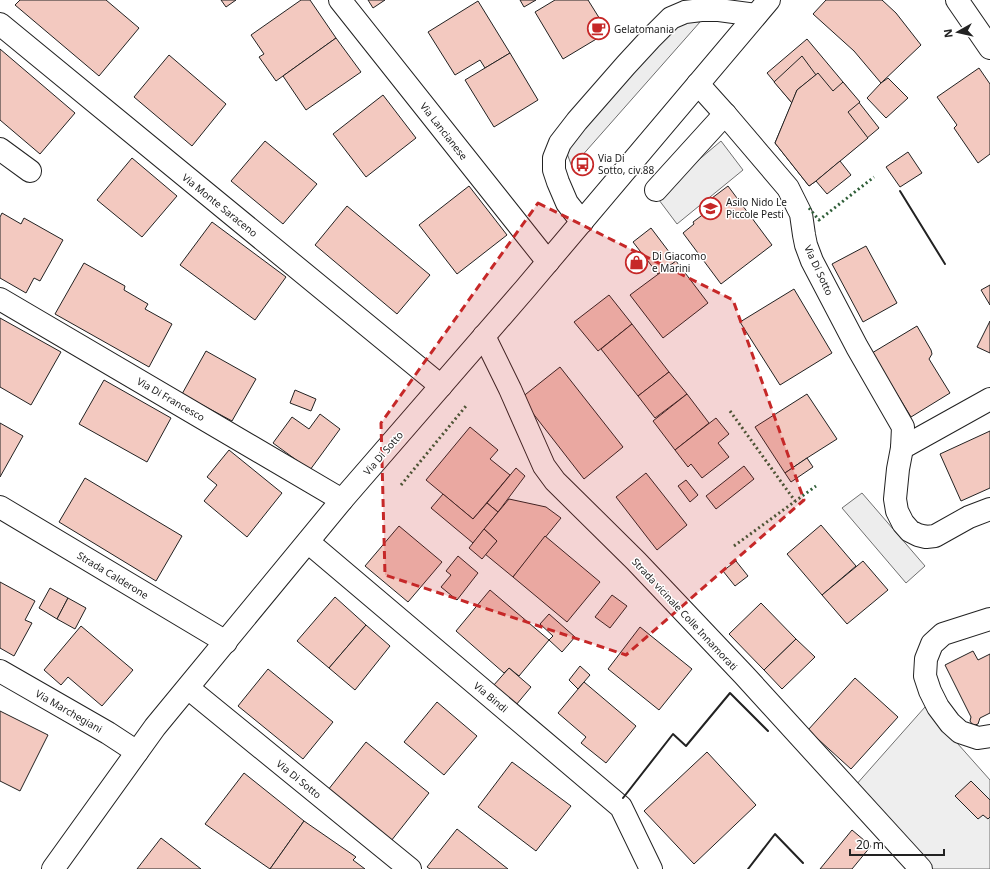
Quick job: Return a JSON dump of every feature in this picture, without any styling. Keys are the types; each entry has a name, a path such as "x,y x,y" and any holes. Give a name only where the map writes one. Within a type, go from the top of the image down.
{"street":[{"name":"Via Lancianese","path":"340,0 548,262"},
{"path":"957,0 990,48"},
{"name":"Via Di Sotto","path":"582,222 567,203 554,170 554,158 560,143 577,121 626,65 671,18 685,12 719,10 757,5"},
{"name":"Via Di Sotto","path":"53,869 155,727 342,500 548,262 698,84 757,5"},
{"name":"Via Monte Saraceno","path":"0,24 441,386"},
{"name":"Via Di Sotto","path":"698,84 788,188 801,214 806,245 812,261 903,437"},
{"path":"656,190 725,114"},
{"path":"0,149 30,171"},
{"name":"Via Di Francesco","path":"0,299 342,500"},
{"name":"Strada vicinale Colle Innamorati","path":"484,336 544,466 556,481 636,561 709,638 921,869"},
{"path":"990,399 903,437 895,498 897,512 903,523 910,531 926,537 936,536 969,517 990,508"},
{"name":"Strada Calderone","path":"0,508 226,642"},
{"name":"Via Bindi","path":"308,542 621,807 651,869"},
{"path":"990,619 942,634 932,644 926,659 925,676 930,691 950,723 960,732 978,738 990,736"},
{"name":"Via Marchegiani","path":"0,671 108,733 137,752"},
{"name":"Via Di Sotto","path":"188,688 410,869"}],"highlighted area":[{"path":"538,203 733,300 804,500 626,655 385,575 381,423"}],"shaded area":[{"path":"675,20 700,22 572,167 564,145"},
{"path":"721,141 743,170 677,224 656,196"},
{"path":"862,493 925,566 906,583 842,508"},
{"path":"925,707 990,780 990,869 932,869 855,786"}],"building":[{"path":"20,0 106,0 139,28 99,76 15,5"},
{"path":"221,0 236,0 226,7"},
{"path":"301,0 310,0 336,38 276,81 259,57 264,54 251,35"},
{"path":"368,0 385,0 373,8"},
{"path":"520,0 536,0 524,7"},
{"path":"555,0 588,0 608,32 563,59 535,12"},
{"path":"826,0 882,0 896,13 921,45 881,83 854,51 813,14"},
{"path":"478,1 510,53 485,68 480,60 455,75 428,32"},
{"path":"336,38 361,72 306,110 283,76"},
{"path":"807,39 879,128 809,186 775,143 792,103 767,73"},
{"path":"0,49 75,113 40,154 0,120"},
{"path":"510,53 538,100 494,127 465,80"},
{"path":"169,55 226,104 192,146 134,97"},
{"path":"802,56 816,75 797,90 792,103 774,82"},
{"path":"979,68 990,84 990,154 978,163 954,128 957,125 937,97"},
{"path":"818,73 833,91 843,82 860,102 848,112 868,138 809,186 775,143 797,90"},
{"path":"888,78 908,98 886,118 867,98 881,83"},
{"path":"383,95 416,138 366,177 333,134"},
{"path":"265,141 317,184 283,224 231,181"},
{"path":"908,152 922,173 900,187 886,167"},
{"path":"132,158 177,196 142,237 97,200"},
{"path":"840,161 851,175 827,194 816,181"},
{"path":"469,186 507,235 457,274 419,225"},
{"path":"728,186 772,245 721,284 683,233 694,224 693,222 705,213 700,207"},
{"path":"347,206 430,275 397,314 315,245"},
{"path":"2,213 21,224 24,218 63,240 40,281 34,278 26,293 0,278 0,217"},
{"path":"212,222 286,277 255,320 180,265"},
{"path":"651,228 676,261 658,274 633,242"},
{"path":"866,246 897,303 863,322 832,264"},
{"path":"676,261 708,303 663,338 630,295"},
{"path":"84,263 125,286 124,290 148,304 145,309 172,324 149,367 55,314"},
{"path":"990,285 990,305 981,290"},
{"path":"794,289 832,353 780,385 740,322"},
{"path":"609,295 632,324 598,351 574,322"},
{"path":"0,318 61,352 31,405 0,387"},
{"path":"990,321 990,353 977,347"},
{"path":"632,324 669,372 638,396 601,349"},
{"path":"917,326 931,350 932,354 929,359 950,393 911,417 872,353"},
{"path":"206,351 256,379 232,421 182,394"},
{"path":"560,367 623,447 584,479 521,398"},
{"path":"669,372 687,394 655,418 638,396"},
{"path":"104,380 171,418 147,462 79,424"},
{"path":"295,390 316,399 311,411 290,403"},
{"path":"687,394 709,423 675,450 653,421"},
{"path":"807,394 837,439 785,473 755,427"},
{"path":"320,414 340,429 310,470 273,443 292,417 309,429"},
{"path":"716,418 729,434 718,443 729,457 702,478 691,464 688,467 675,450"},
{"path":"0,423 23,436 0,477"},
{"path":"470,427 498,450 490,459 510,475 473,519 426,480"},
{"path":"990,431 990,488 961,501 940,454"},
{"path":"229,450 282,493 247,537 204,501 217,485 207,477"},
{"path":"807,458 813,467 791,482 785,473"},
{"path":"744,466 754,479 716,509 706,496"},
{"path":"516,468 525,476 498,512 487,503"},
{"path":"646,473 687,525 657,550 616,497"},
{"path":"85,478 182,536 156,581 59,522"},
{"path":"686,480 698,495 690,502 678,486"},
{"path":"443,494 473,519 487,503 498,512 473,543 431,508"},
{"path":"509,499 546,507 561,518 513,577 485,554 497,541 484,529"},
{"path":"821,525 856,566 822,595 787,554"},
{"path":"399,526 442,562 408,602 365,566"},
{"path":"484,529 497,541 482,559 469,548"},
{"path":"545,536 600,582 567,622 513,577"},
{"path":"458,556 478,573 457,600 441,587 451,575 446,571"},
{"path":"736,561 748,576 735,586 723,571"},
{"path":"863,561 888,590 847,624 822,595"},
{"path":"0,582 35,601 25,620 32,623 14,656 0,648"},
{"path":"50,588 68,598 57,619 39,608"},
{"path":"490,590 549,640 519,676 509,668 504,673 456,631"},
{"path":"612,595 627,606 610,628 595,617"},
{"path":"335,597 366,625 329,668 297,641"},
{"path":"68,598 86,608 75,629 57,619"},
{"path":"761,603 796,639 764,670 729,634"},
{"path":"549,614 575,637 562,652 549,640 553,636 540,624"},
{"path":"366,625 390,646 355,690 329,668"},
{"path":"81,626 133,670 102,706 68,677 61,685 44,670"},
{"path":"640,627 692,669 659,710 608,669"},
{"path":"796,639 815,657 782,689 764,670"},
{"path":"973,651 978,660 990,654 990,713 980,718 978,724 975,725 970,721 971,717 945,665"},
{"path":"580,666 590,675 578,689 569,680"},
{"path":"509,668 531,687 516,705 493,686"},
{"path":"268,669 333,722 303,759 238,706"},
{"path":"855,678 898,717 851,769 808,730"},
{"path":"584,682 636,726 606,763 581,743 586,737 558,713"},
{"path":"437,702 477,736 444,775 404,742"},
{"path":"0,711 48,735 20,791 0,781"},
{"path":"366,742 429,793 391,841 328,790"},
{"path":"707,752 756,805 694,864 644,811"},
{"path":"512,762 571,806 536,851 478,807"},
{"path":"244,773 304,821 270,869 205,824"},
{"path":"971,781 990,800 990,817 988,819 983,815 978,819 955,796"},
{"path":"304,821 356,857 353,860 365,869 270,869"},
{"path":"457,829 508,869 430,869 427,867"},
{"path":"852,830 871,846 852,869 820,869"},
{"path":"161,838 201,869 137,869"}],"hedge":[{"path":"809,208 819,220 874,177"},
{"path":"401,485 466,406"},
{"path":"730,411 795,501"},
{"path":"734,546 816,486"}],"wall":[{"path":"900,191 945,264"},
{"path":"623,798 673,734 686,746 730,693 768,731"},
{"path":"748,869 775,834 803,863"}],"place":[{"name":"Gelatomania","path":"598,29"},
{"name":"Via Di Sotto, civ.88","path":"582,164"},
{"name":"Asilo Nido Le Piccole Pesti","path":"711,208"},
{"name":"Di Giacomo e Marini","path":"636,262"}]}
